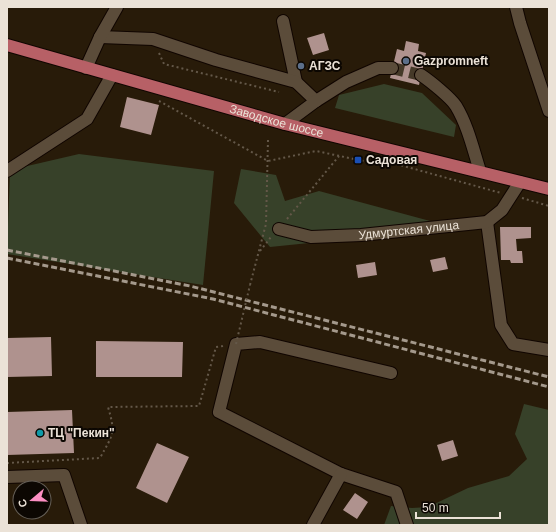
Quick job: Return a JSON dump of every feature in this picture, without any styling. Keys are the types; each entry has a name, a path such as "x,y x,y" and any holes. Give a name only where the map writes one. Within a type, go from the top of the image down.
{"main road":[{"name":"Заводское шоссе","path":"7,45 285,124 549,189"}],"street":[{"path":"86,68 100,37 117,7"},
{"path":"516,7 520,23 547,97 549,111"},
{"path":"283,21 296,82"},
{"path":"100,37 153,39 216,60 296,82 316,101"},
{"path":"285,124 316,101 346,82 378,68 392,68"},
{"path":"7,171 87,119 112,75"},
{"path":"421,75 456,105 468,131 480,171"},
{"path":"520,182 502,210 487,222 501,325 513,344 549,350"},
{"name":"Удмуртская улица","path":"278,229 311,237 361,235 487,222"},
{"path":"391,373 260,342 236,344 219,412 341,474 396,492 407,525"},
{"path":"313,525 341,474"},
{"path":"7,478 64,475 82,525"}],"path":[{"path":"153,39 164,64 279,92"},
{"path":"156,100 268,161 316,151 373,163 400,165 549,206"},
{"path":"7,463 100,458 112,436 113,424 108,407 199,406 216,347 236,344 266,224 268,140"},
{"path":"259,252 339,156"}],"green space":[{"path":"384,84 422,93 456,125 454,137 335,108 339,95"},
{"path":"79,154 214,171 203,285 7,254 10,170"},
{"path":"241,169 276,175 285,201 319,191 456,228 270,247 234,203"},
{"path":"524,404 549,410 549,525 384,525 391,506 412,508 428,507 468,488 509,476 527,459 515,434"}],"building":[{"path":"324,33 329,50 313,55 307,38"},
{"path":"406,41 419,44 418,51 426,53 419,85 390,78 397,49 404,51"},
{"path":"127,97 159,105 151,135 120,127"},
{"path":"500,227 531,227 531,238 516,239 517,251 522,251 523,263 511,263 510,260 501,260"},
{"path":"445,257 448,269 433,272 430,260"},
{"path":"375,262 377,275 358,278 356,265"},
{"path":"51,337 52,376 7,377 7,338"},
{"path":"96,341 183,342 182,377 96,377"},
{"name":"ТЦ \"Пекин\"","path":"72,410 74,453 7,455 7,412"},
{"path":"453,440 458,456 442,461 437,445"},
{"path":"157,443 189,457 167,503 136,488"},
{"path":"355,493 368,502 357,519 343,510"}],"tunnel":[{"path":"392,68 421,75"}],"railway":[{"path":"7,250 190,286 549,377"},
{"path":"7,258 213,299 549,387"}],"place":[{"name":"Gazpromneft","path":"406,61"},
{"name":"АГЗС","path":"301,66"},
{"name":"Садовая","path":"358,160"},
{"name":"ТЦ \"Пекин\"","path":"40,433"}]}
